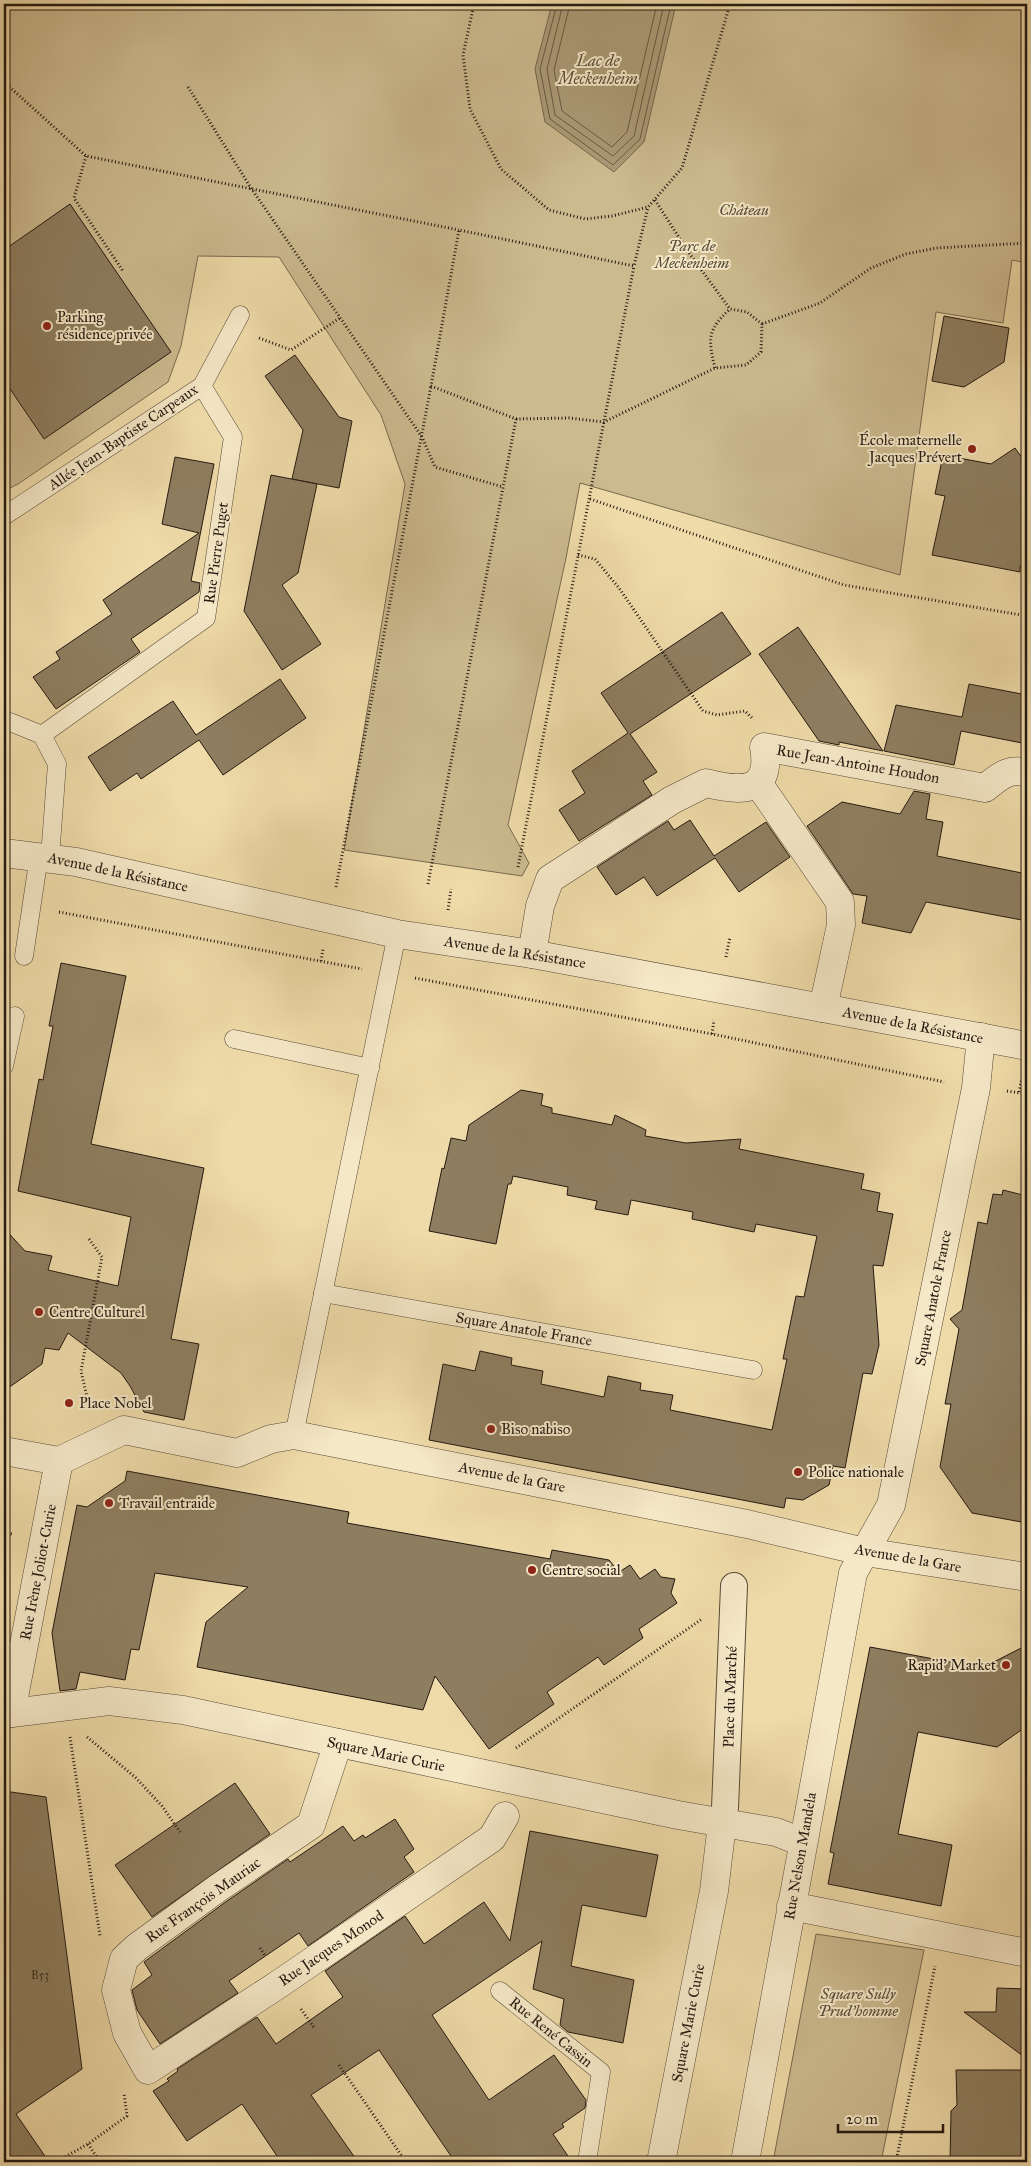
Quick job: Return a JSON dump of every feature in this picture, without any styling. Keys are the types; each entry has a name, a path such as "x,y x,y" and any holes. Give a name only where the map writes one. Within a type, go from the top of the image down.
{"street":[{"name":"Rue Jean-Antoine Houdon","path":"758,783 767,765 764,747 985,788 1011,770 1027,773"},
{"path":"532,954 540,906 550,879 672,800 706,783 730,790 743,790 758,783 840,902 841,925 823,1008"},
{"name":"Avenue de la Résistance","path":"4,853 45,857 397,934 532,954 1027,1046"},
{"name":"Square Anatole France","path":"865,1552 891,1505 976,1088 981,1037"},
{"name":"Avenue de la Gare","path":"59,1461 124,1430 237,1453 271,1439 294,1435 747,1524 865,1552 1027,1577"},
{"path":"4,1451 59,1461"},
{"name":"Rue Irène Joliot-Curie","path":"7,1713 59,1461"},
{"name":"Rue Nelson Mandela","path":"745,2162 802,1842 853,1573 865,1552"},
{"name":"Place du Marché","path":"724,1816 734,1586"},
{"name":"Square Marie Curie","path":"7,1713 109,1701 184,1710 512,1780 724,1816 802,1842"},
{"name":"Rue François Mauriac","path":"148,2070 127,2032 116,1990 124,1959 137,1947 218,1888 311,1825 338,1743"},
{"name":"Rue Jacques Monod","path":"148,2070 282,1982 492,1838 505,1816"},
{"name":"Square Marie Curie","path":"661,2162 714,1891 724,1816"},
{"path":"791,1906 1027,1953"}],"lane":[{"name":"Allée Jean-Baptiste Carpeaux","path":"4,516 202,386 236,322"},
{"name":"Rue Pierre Puget","path":"42,735 206,618 233,437 202,386"},
{"path":"4,722 10,722 42,735 57,764 45,857 32,907 24,956"},
{"path":"294,1435 397,934"},
{"path":"4,1066 15,1016"},
{"path":"234,1039 370,1068"},
{"name":"Square Anatole France","path":"324,1293 753,1370"},
{"name":"Rue René Cassin","path":"500,1991 601,2072 587,2162"}],"path":[{"path":"474,4 462,55 470,109 501,169 549,210 585,219 612,216 648,207 682,168 730,4"},
{"path":"4,82 86,156 634,266"},
{"path":"188,87 251,188 422,437 435,467 503,487"},
{"path":"86,156 74,198 123,271"},
{"path":"655,200 689,253 730,309 747,312 762,324"},
{"path":"518,872 634,266 648,207"},
{"path":"321,961 389,616 459,230"},
{"path":"762,324 820,303 871,268 906,254 936,248 1027,243"},
{"path":"716,368 709,344 715,323 730,309"},
{"path":"236,322 291,350 340,318"},
{"path":"431,386 516,419 569,418 604,422 716,368 746,365 761,352 762,324"},
{"path":"428,884 516,419"},
{"path":"590,499 844,585 1027,616"},
{"path":"578,555 596,559 619,588 703,710 717,715 745,710 763,731 764,747"},
{"path":"32,907 703,1032 976,1088 1027,1094"},
{"path":"89,1239 102,1257 81,1371 97,1442"},
{"path":"512,1780 516,1747 732,1599 734,1586"},
{"path":"70,1734 77,1734"},
{"path":"85,1735 135,1777 162,1806 180,1832"},
{"path":"896,2162 941,1936"},
{"path":"339,2065 406,2162"},
{"path":"56,2162 88,2144 100,2162"}],"green space":[{"name":"Parc de Meckenheim","path":"4,4 1027,4 1027,263 1012,260 1003,323 936,312 900,575 580,483 566,558 508,825 529,863 522,876 344,850 405,484 381,415 279,257 198,256 181,346 168,382 18,484 4,491"},
{"name":"Square Sully Prud'homme","path":"816,1934 924,1950 881,2162 773,2162"}],"water":[{"name":"Lac de Meckenheim","path":"552,4 676,4 644,142 614,172 545,122 535,69"}],"building":[{"path":"70,204 171,352 44,439 4,380 4,250"},
{"path":"944,316 1009,328 1004,362 964,387 932,381"},
{"path":"295,355 339,417 352,421 339,488 292,479 303,430 265,376"},
{"path":"1015,448 1027,465 1027,568 1020,566 1020,572 932,555 945,496 935,494 943,455 991,464"},
{"path":"175,457 214,464 191,581 200,583 199,592 131,639 140,652 56,709 33,677 60,659 56,652 112,614 103,600 199,533 162,524"},
{"path":"271,475 317,484 298,573 282,585 321,644 282,670 244,611"},
{"path":"722,612 751,654 630,734 657,772 643,781 652,795 579,841 559,810 585,793 572,771 628,733 601,693"},
{"path":"798,627 883,751 839,742 839,745 819,741 759,654"},
{"path":"280,679 306,718 223,775 199,740 141,779 137,773 110,791 88,757 173,701 196,735"},
{"path":"969,684 1027,695 1027,744 961,731 954,765 884,751 896,705 962,717"},
{"path":"914,791 930,794 926,819 943,822 937,856 1027,874 1027,921 926,902 911,933 862,923 867,896 853,894 807,826 842,802 900,814"},
{"path":"690,820 714,856 766,822 790,857 739,892 715,858 657,896 644,877 616,895 597,867 668,821 674,830"},
{"path":"61,963 126,976 91,1144 204,1168 171,1339 199,1344 184,1420 144,1412 121,1373 68,1333 59,1350 45,1348 42,1364 4,1391 4,1228 25,1251 52,1256 48,1270 118,1286 131,1217 18,1191 39,1079 43,1080 53,1026 49,1026"},
{"path":"521,1090 543,1094 541,1105 552,1108 552,1113 612,1125 615,1115 646,1130 645,1136 686,1143 741,1139 739,1149 864,1174 861,1189 880,1193 877,1211 893,1214 883,1266 873,1265 879,1345 872,1374 863,1373 845,1468 833,1466 829,1485 803,1500 786,1498 784,1508 429,1440 443,1364 475,1371 480,1351 512,1358 511,1365 543,1371 541,1384 604,1397 608,1376 641,1383 640,1390 673,1395 670,1410 772,1430 787,1359 783,1359 796,1296 804,1297 817,1236 756,1224 754,1232 692,1219 693,1212 631,1200 628,1215 595,1209 597,1201 567,1195 568,1187 513,1176 511,1184 508,1184 496,1244 429,1231 442,1168 444,1169 451,1138 466,1141 469,1125"},
{"path":"1003,1190 1027,1196 1027,1523 972,1513 940,1467 951,1404 945,1404 959,1329 950,1319 962,1310 978,1222 987,1224 993,1194 1002,1195"},
{"path":"127,1471 349,1512 347,1523 550,1559 552,1550 609,1560 619,1572 630,1565 640,1579 655,1569 661,1577 675,1579 671,1593 677,1603 639,1629 643,1638 604,1665 598,1657 547,1692 554,1704 489,1749 435,1676 423,1710 197,1667 206,1622 248,1587 155,1573 139,1650 131,1649 125,1680 80,1672 76,1689 60,1691 52,1633 77,1505 87,1507 125,1481"},
{"path":"1027,1645 1027,1726 997,1747 918,1732 898,1834 952,1845 941,1906 828,1884 834,1853 830,1852 870,1647 982,1668"},
{"path":"235,1783 270,1834 152,1917 115,1865"},
{"path":"4,1791 46,1797 82,2069 16,2114 49,2162 4,2162"},
{"path":"395,1819 414,1849 404,1857 414,1872 308,1946 299,1933 229,1981 238,1993 160,2044 137,2010 132,1990 152,1975 144,1962 288,1859 290,1862 343,1826 354,1841 363,1835 365,1838"},
{"path":"530,1831 658,1855 646,1917 582,1905 571,1966 634,1980 623,2043 568,2032 560,2025 564,1999 533,1989 542,1941 432,2015 489,2100 554,2055 586,2100 585,2108 562,2124 564,2127 553,2134 572,2162 455,2162 379,2050 311,2095 358,2162 281,2162 242,2104 187,2141 153,2091 169,2081 167,2079 178,2071 177,2069 257,2017 276,2044 343,1997 325,1971 405,1916 424,1944 484,1902 510,1941"},
{"path":"997,1988 1027,1989 1027,2059 964,2012 996,2012"},
{"path":"956,2070 1027,2070 1027,2162 950,2162 951,2111 957,2105"}],"place":[{"name":"Parking résidence privée","path":"47,326"},
{"name":"École maternelle Jacques Prévert","path":"972,449"},
{"name":"Centre Culturel","path":"39,1312"},
{"name":"Place Nobel","path":"69,1403"},
{"name":"Biso nabiso","path":"491,1429"},
{"name":"Police nationale","path":"798,1472"},
{"name":"Travail entraide","path":"109,1503"},
{"name":"Centre social","path":"532,1570"},
{"name":"Rapid’ Market","path":"1006,1665"}],"park label":[{"name":"Château","path":"744,210"}]}
